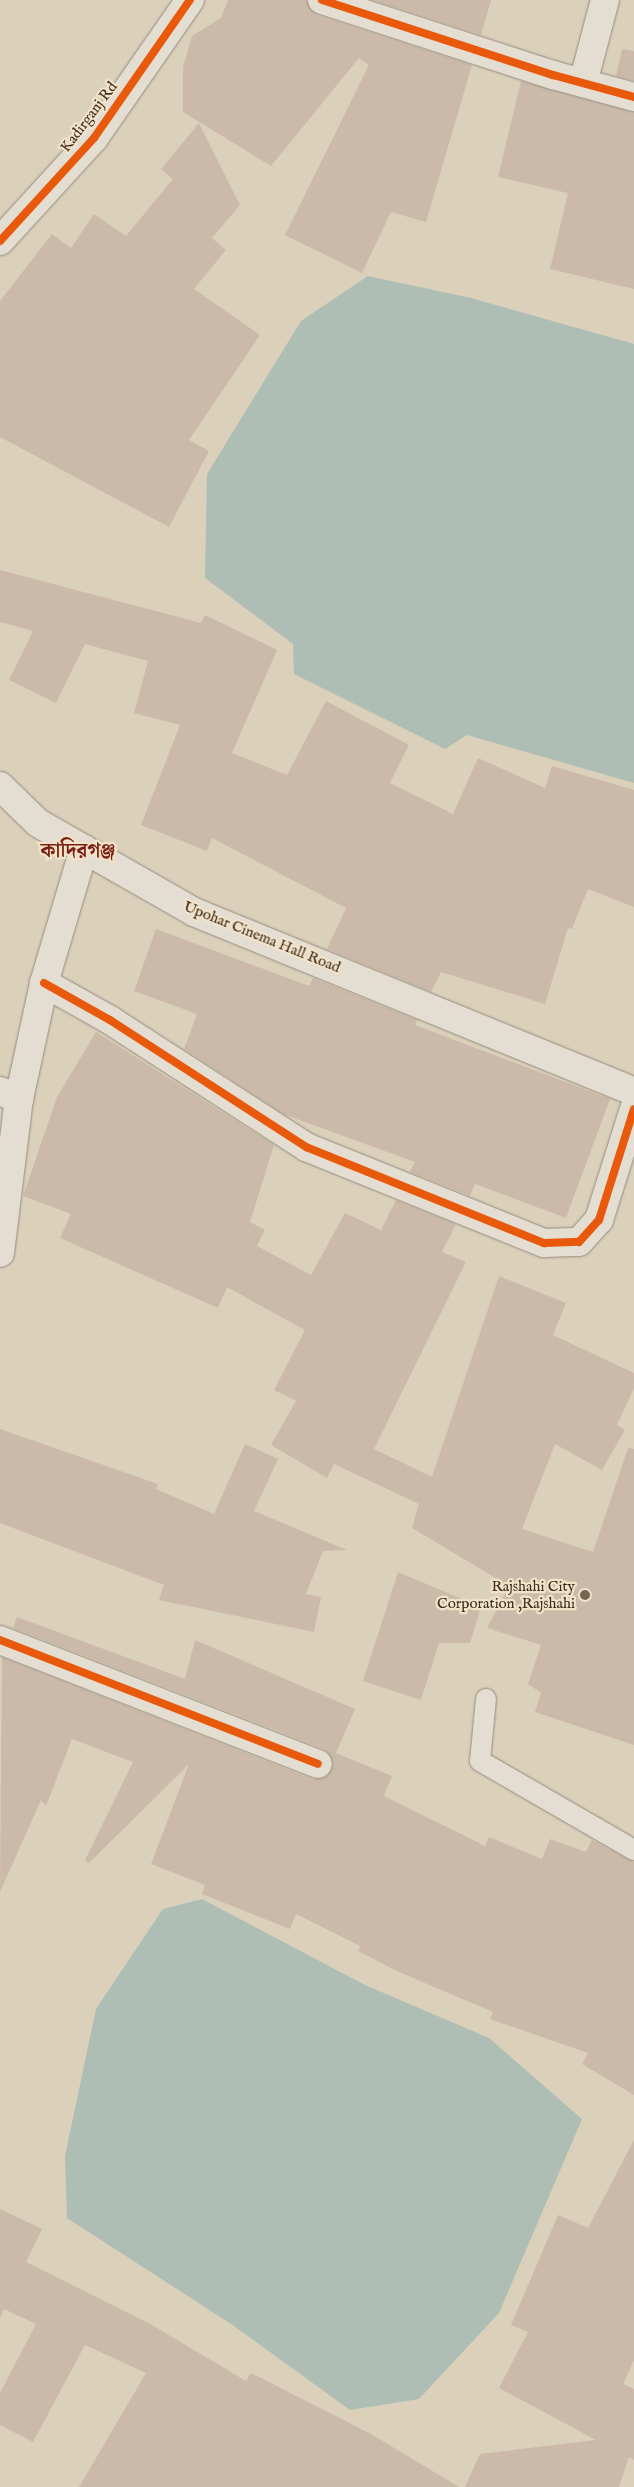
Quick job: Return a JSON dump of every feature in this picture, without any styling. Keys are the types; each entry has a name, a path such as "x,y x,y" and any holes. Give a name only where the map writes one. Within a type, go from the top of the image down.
{"street":[{"name":"Kadirganj Rd","path":"0,241 94,138 190,0"},
{"path":"322,0 583,83 634,96"},
{"path":"583,83 605,0"},
{"name":"Upohar Cinema Hall Road","path":"0,786 38,823 194,912 634,1092"},
{"path":"0,1252 10,1095 84,849"},
{"path":"44,983 110,1020 306,1147 544,1243 579,1242 598,1220 634,1109"},
{"path":"0,1640 318,1764"}],"lane":[{"path":"486,1699 480,1761 634,1850"}],"shaded area":[{"path":"368,276 471,298 634,344 634,783 467,735 445,749 294,674 293,644 205,578 207,474 301,321"},
{"path":"202,1899 365,1985 489,2038 582,2119 499,2313 419,2399 350,2410 231,2324 67,2218 65,2156 96,2009 163,1909"}],"building":[{"path":"228,0 307,0 317,15 472,65 426,222 391,212 362,273 285,235 369,65 359,58 271,166 183,112 183,67 192,36 221,18"},
{"path":"373,0 491,0 481,35"},
{"path":"622,49 634,51 634,81 616,76"},
{"path":"521,81 634,112 634,289 550,269 568,193 498,177"},
{"path":"199,123 240,205 212,238 226,250 194,289 260,335 189,440 209,451 169,527 0,437 0,301 52,234 71,248 94,214 126,236 173,179 161,169"},
{"path":"0,570 201,623 205,615 277,650 232,753 287,775 326,701 409,745 390,783 453,814 478,758 545,788 552,766 634,790 634,907 588,889 572,929 568,928 545,1004 441,972 431,992 327,949 346,908 212,838 207,851 141,825 180,725 134,713 148,661 85,644 56,703 9,680 33,631 0,622"},
{"path":"156,929 309,986 313,978 417,1020 415,1025 610,1099 566,1218 475,1184 470,1196 410,1172 415,1162 283,1114 184,1049 197,1014 134,991"},
{"path":"96,1032 274,1145 250,1222 265,1230 257,1246 311,1275 345,1213 381,1230 396,1200 456,1224 442,1252 466,1262 374,1449 432,1477 499,1276 566,1303 553,1335 634,1373 634,1388 617,1425 625,1430 602,1470 555,1444 522,1529 593,1552 628,1448 634,1449 634,1745 535,1712 541,1693 528,1684 541,1645 487,1628 509,1586 412,1528 419,1504 334,1464 327,1478 271,1445 296,1401 274,1390 305,1330 227,1287 218,1308 60,1238 71,1214 23,1196 57,1097"},
{"path":"0,1429 158,1484 156,1489 214,1514 245,1444 278,1459 254,1511 347,1550 323,1551 306,1594 321,1597 314,1632 159,1600 164,1585 0,1523"},
{"path":"398,1572 481,1607 470,1643 439,1643 421,1700 363,1681"},
{"path":"17,1617 185,1679 195,1640 355,1709 336,1753 392,1776 384,1796 485,1846 489,1837 542,1859 550,1839 586,1852 592,1840 634,1862 634,2095 582,2064 588,2053 490,2019 493,2012 399,1972 358,1951 360,1946 296,1914 290,1929 202,1894 205,1885 151,1864 189,1764 89,1863 85,1860 133,1762 72,1739 46,1806 41,1800 0,1892 2,1657 312,1779 327,1776 333,1762 324,1749 13,1628"},
{"path":"634,2140 634,2360 623,2384 634,2389 634,2460 629,2457 619,2487 465,2487 480,2454 596,2440 499,2388 528,2332 511,2325 558,2215 588,2228"},
{"path":"0,2209 42,2229 26,2262 152,2325 246,2381 251,2373 371,2434 459,2487 79,2487 146,2373 85,2345 33,2442 0,2425 0,2393 36,2324 4,2309 0,2318"}],"cycle path":[{"path":"0,241 94,138 190,0"},
{"path":"322,0 553,75 634,97"},
{"path":"44,983 110,1020 306,1147 544,1243 579,1242 599,1220 634,1109"},
{"path":"0,1640 318,1764"}],"place":[{"name":"Rajshahi City Corporation ,Rajshahi","path":"585,1595"}],"district":[{"name":"কাদিরগঞ্জ","path":"78,851"}]}
